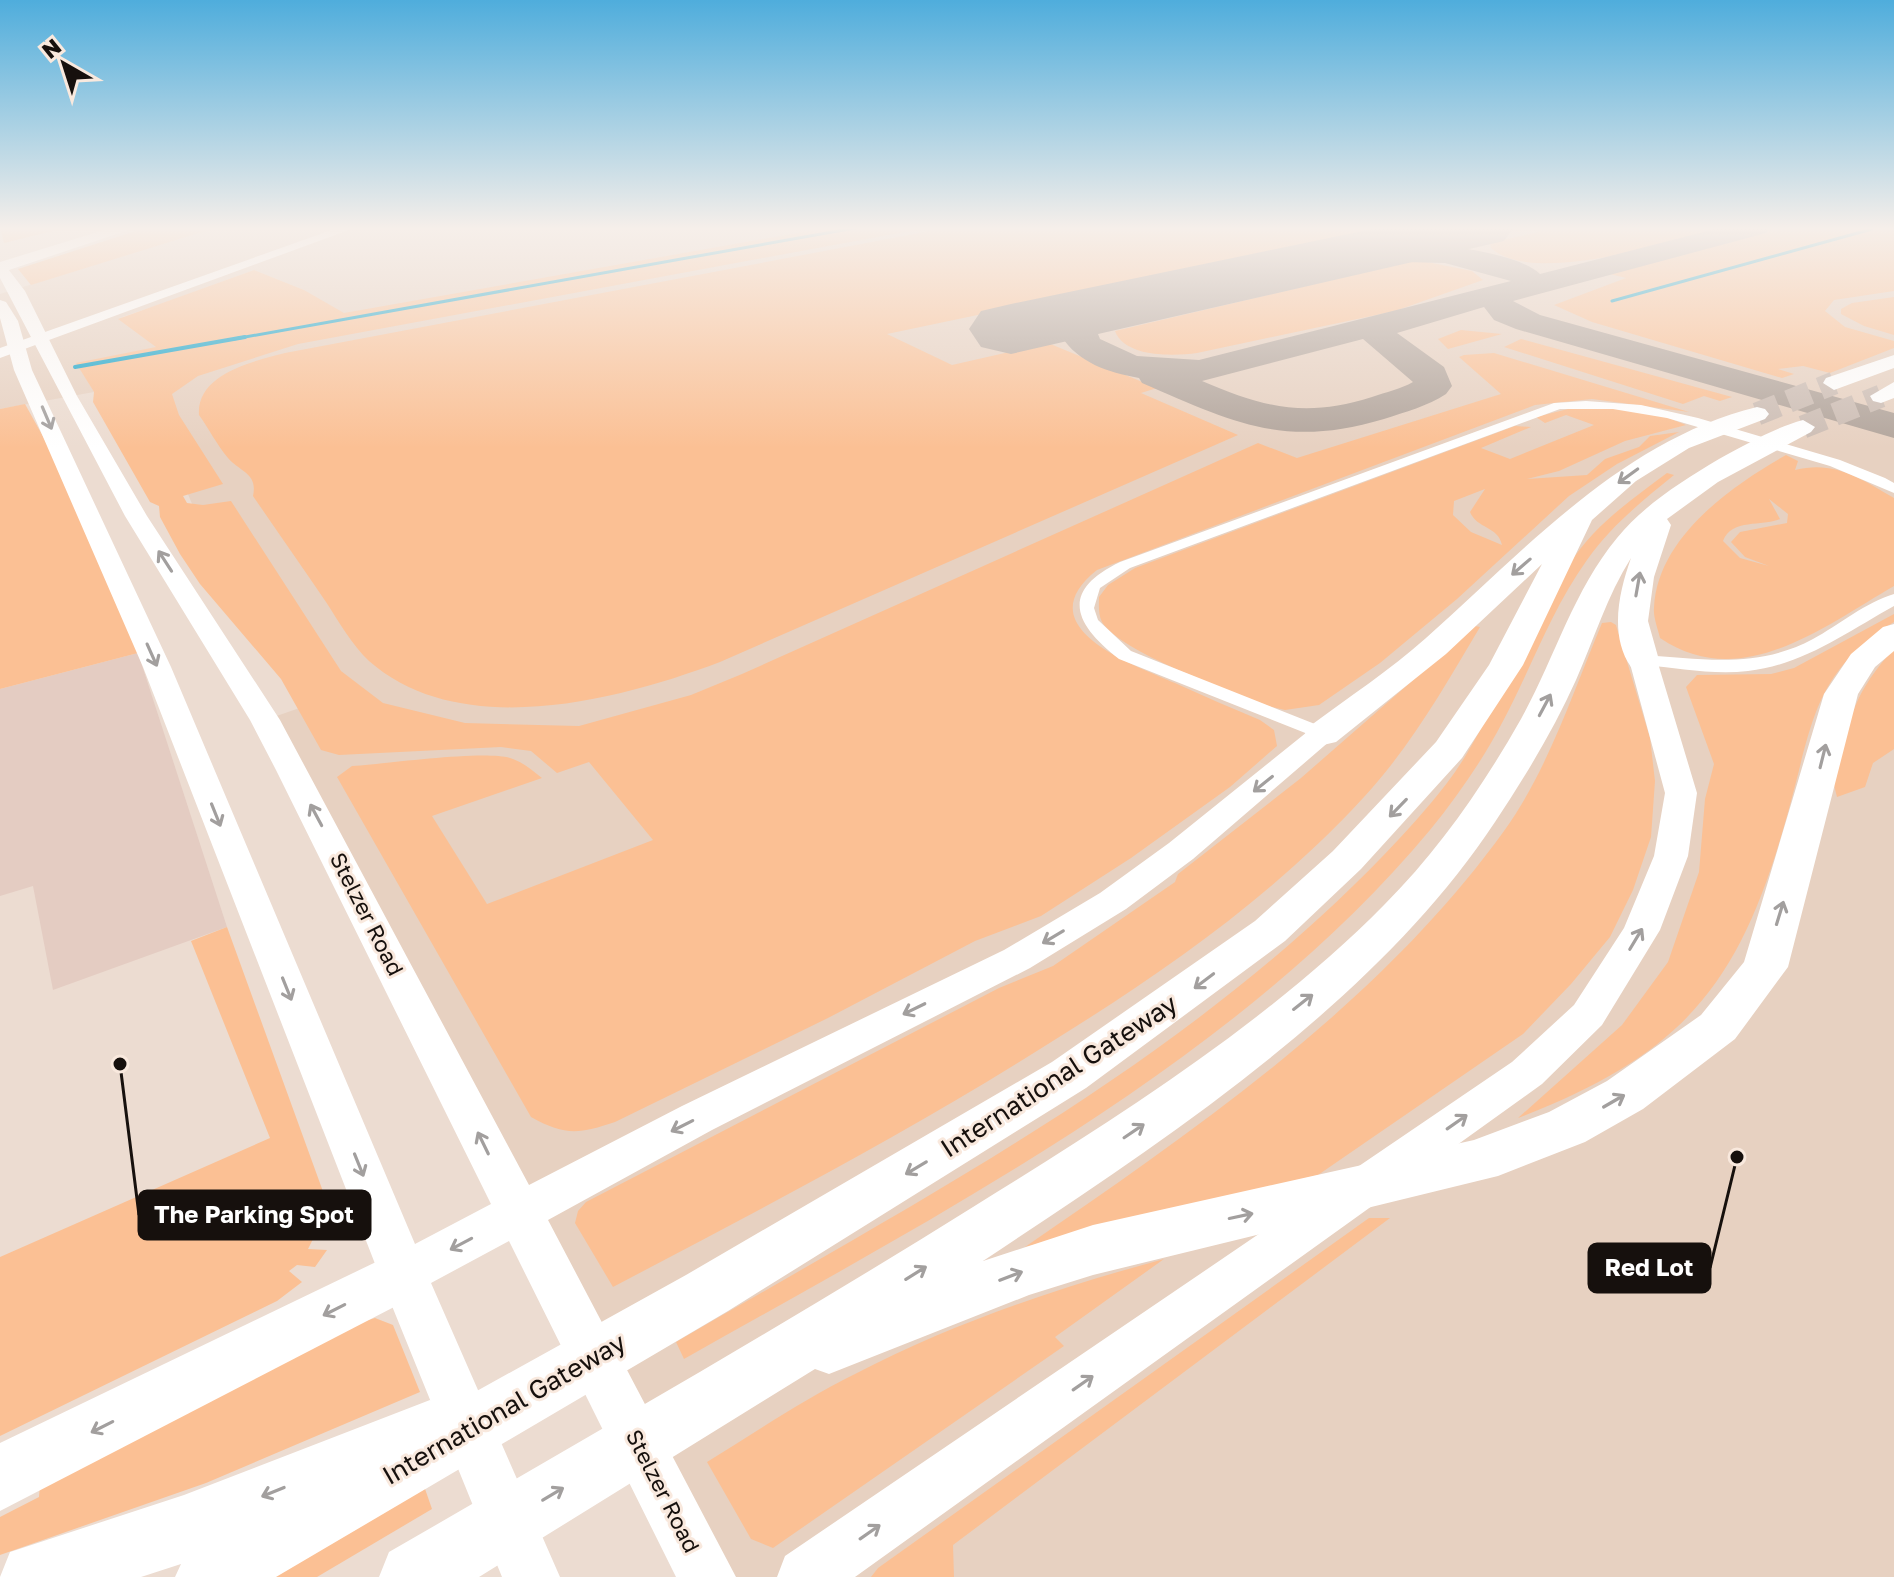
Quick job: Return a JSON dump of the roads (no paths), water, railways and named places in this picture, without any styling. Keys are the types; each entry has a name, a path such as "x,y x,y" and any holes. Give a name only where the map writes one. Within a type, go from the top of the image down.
{"highway":[{"path":"1834,383 1894,361"},
{"name":"International Gateway","path":"210,1577 354,1477 537,1390 707,1293 1069,1075 1270,931 1357,851 1449,750 1506,665 1580,516 1652,459 1680,443 1757,414"},
{"path":"414,1577 755,1374 1029,1203 1176,1102 1320,988 1420,894 1509,774 1559,680 1609,568 1631,539 1730,461 1803,427"},
{"path":"1643,660 1632,621 1648,542 1663,512"},
{"path":"1323,734 1435,647 1580,516"},
{"path":"755,1374 1021,1272 1165,1232 1479,1161 1545,1137 1625,1095 1698,1045 1751,989 1765,967 1841,694 1863,661 1894,634"},
{"path":"0,1478 403,1274"},
{"path":"35,1577 354,1477"}],"main road":[{"name":"Stelzer Road","path":"18,301 23,370 157,667 403,1274 531,1577"},
{"path":"20,346 146,301"},
{"name":"Stelzer Road","path":"0,305 20,346 68,396 136,516 271,732 707,1577"},
{"path":"806,1577 1527,1073 1588,1015 1642,930 1671,856 1681,793 1643,660"},
{"path":"403,1274 697,1118 1017,959 1124,893 1323,734"}],"street":[{"path":"1323,734 1125,655 1107,643 1087,619 1084,606 1093,583 1105,573 1125,565 1543,410 1575,404 1613,404 1681,417 1853,470 1894,489"},
{"path":"1643,660 1762,664 1793,654 1894,599"}],"waterway":[{"path":"234,339 449,301"},
{"path":"75,367 245,337"}],"tunnel":[{"path":"1757,414 1834,383"},
{"path":"1803,427 1881,396"}],"place":[{"name":"The Parking Spot","path":"120,1064"},
{"name":"Red Lot","path":"1737,1157"}]}
